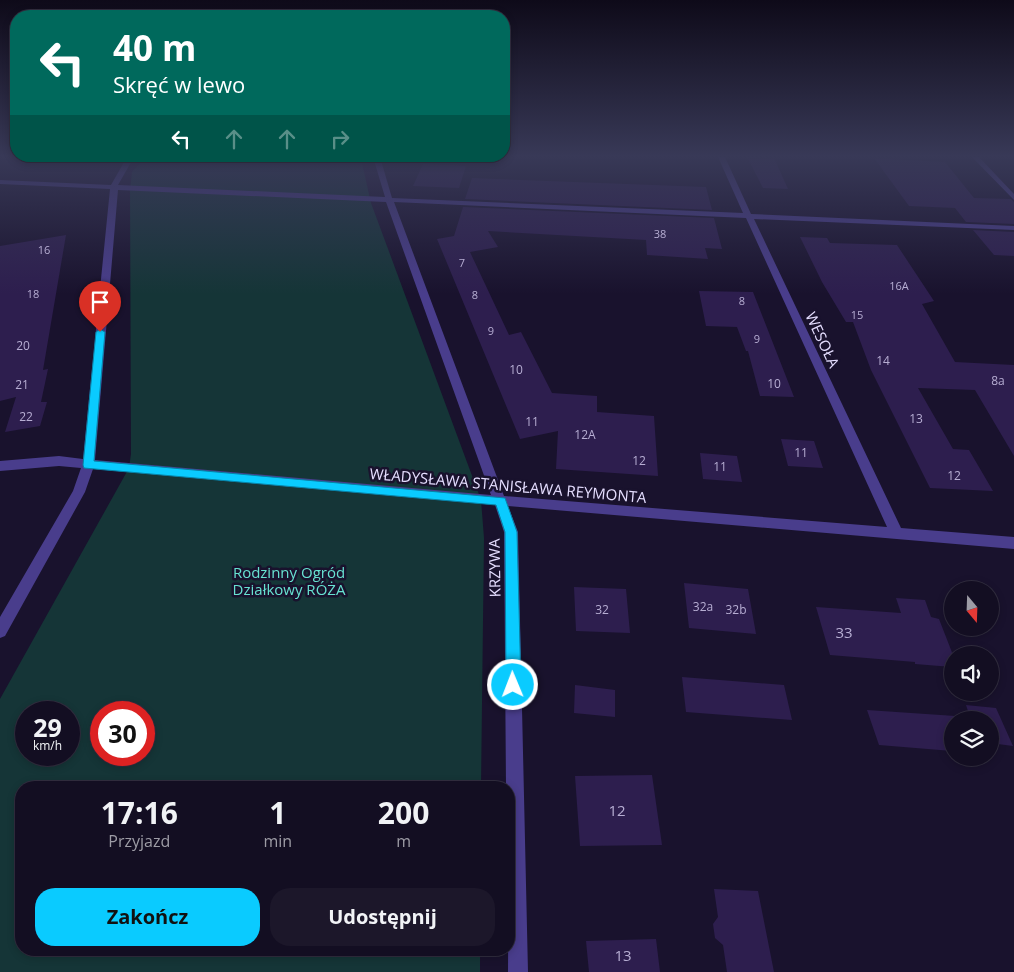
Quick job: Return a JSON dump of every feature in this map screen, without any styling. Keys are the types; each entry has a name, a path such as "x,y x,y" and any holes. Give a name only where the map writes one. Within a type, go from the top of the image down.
{"street":[{"path":"0,631 80,492 88,465 113,202"},
{"name":"KRZYWA","path":"392,202 511,532 515,781"},
{"path":"444,202 1014,228"},
{"name":"WESOŁA","path":"742,202 897,534"},
{"name":"WŁADYSŁAWA STANISŁAWA REYMONTA","path":"0,466 59,461 501,501 1014,543"},
{"name":"KRZYWA","path":"515,783 518,972"}],"green space":[{"name":"Rodzinny Ogród Działkowy RÓŻA","path":"130,202 371,202 481,500 484,538 481,781 15,781 15,956 480,956 480,972 0,972 0,699 129,468 131,454"}],"building":[{"path":"540,202 710,202 712,210"},
{"path":"906,202 1014,202 1014,224 966,222 955,208 909,206"},
{"path":"463,207 714,218 722,249 705,248 708,259 647,255 646,240 488,231 498,247 470,252 509,335 521,332 552,393 597,396 597,412 654,416 658,476 556,469 558,431 520,439 437,239 454,236"},
{"path":"973,230 1014,232 1014,256 994,255"},
{"path":"66,235 43,370 48,369 41,402 47,402 40,426 5,432 16,397 0,401 0,246"},
{"path":"800,237 827,238 830,243 897,245 934,301 922,304 955,362 1014,365 1014,456 975,390 918,388 953,449 969,450 993,491 930,488 871,370 853,322 846,322 822,282"},
{"path":"699,291 753,292 794,397 760,396 748,351 746,351 737,327 706,326"},
{"path":"781,439 814,441 823,468 788,466"},
{"path":"700,453 737,456 742,482 703,479"},
{"path":"684,583 748,589 756,634 689,628"},
{"path":"574,587 626,589 630,633 576,631"},
{"path":"896,598 925,600 931,617 939,619 944,636 950,646 944,646 944,666 830,655 816,607 901,613"},
{"path":"682,677 784,685 792,720 686,712"},
{"path":"575,685 615,690 615,717 574,713"},
{"path":"966,705 996,708 997,711 968,711"},
{"path":"867,710 944,715 944,750 879,745"},
{"path":"999,715 1013,746 999,744"},
{"path":"652,775 662,845 580,846 575,776"},
{"path":"714,889 758,891 774,972 727,972 723,945 715,938 713,924 718,917"},
{"path":"656,939 660,972 589,972 586,941"}],"route":[{"path":"100,332 88,465 501,501 511,532 513,685"}]}
